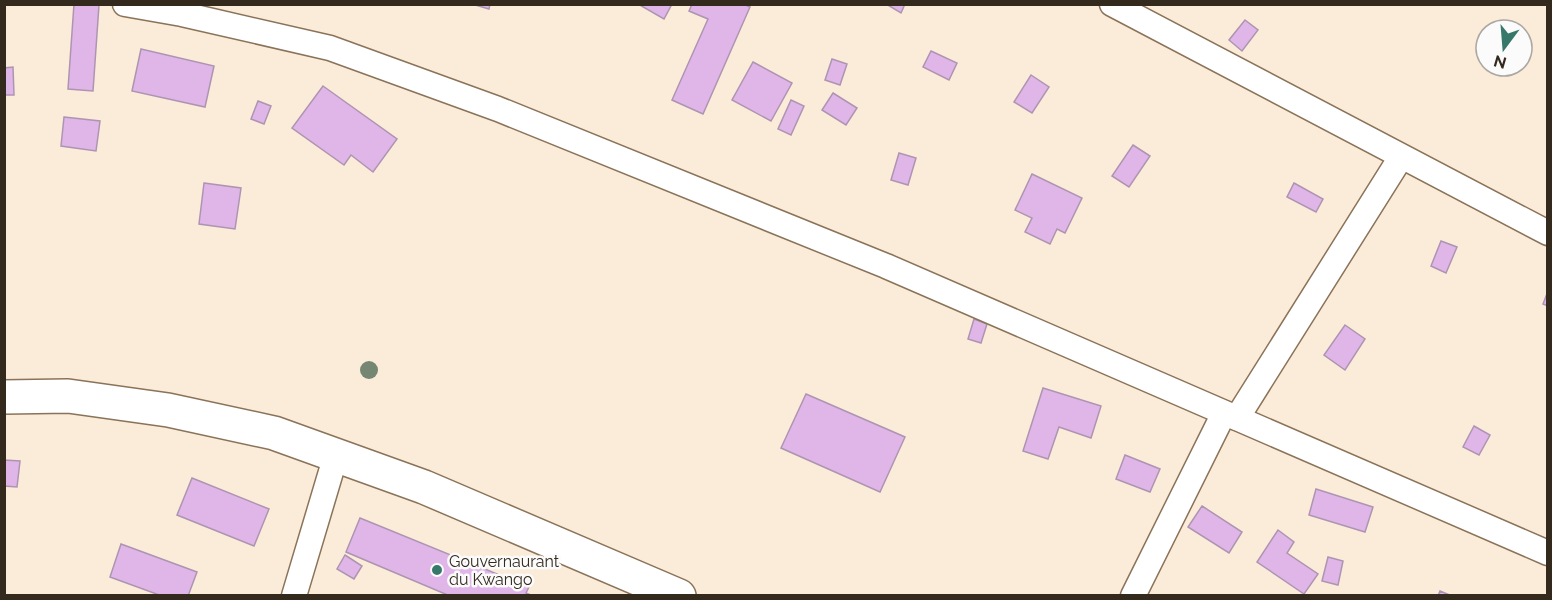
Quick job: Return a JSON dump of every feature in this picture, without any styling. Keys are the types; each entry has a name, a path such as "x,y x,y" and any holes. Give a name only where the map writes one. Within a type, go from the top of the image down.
{"main road":[{"path":"4,397 68,396 168,410 274,433 424,487 679,596"}],"street":[{"path":"125,4 182,14 330,48 498,109 886,266 1548,553"},
{"path":"1112,4 1548,233"},
{"path":"1133,596 1230,416 1401,157"},
{"path":"294,596 336,455"}],"building":[{"path":"74,4 99,5 93,91 68,89"},
{"path":"472,4 490,4 489,9"},
{"path":"638,4 672,4 664,19"},
{"path":"692,4 743,4 750,7 703,114 672,100 708,19 689,11"},
{"path":"886,4 905,4 901,13"},
{"path":"1245,20 1258,30 1242,51 1229,40"},
{"path":"141,49 214,66 205,107 132,91"},
{"path":"931,51 957,63 949,80 923,67"},
{"path":"832,59 847,64 840,85 825,80"},
{"path":"753,62 792,83 771,121 732,100"},
{"path":"13,67 14,95 4,95 4,68"},
{"path":"1031,75 1049,87 1032,113 1014,102"},
{"path":"323,86 397,139 373,172 351,155 344,165 292,128"},
{"path":"833,93 857,108 846,125 822,110"},
{"path":"791,100 804,106 791,135 778,129"},
{"path":"258,101 271,106 264,124 251,119"},
{"path":"64,117 100,121 96,151 61,146"},
{"path":"1133,145 1150,156 1129,187 1112,176"},
{"path":"899,153 916,158 908,185 891,180"},
{"path":"1032,174 1082,198 1065,233 1057,229 1050,244 1025,232 1032,218 1015,210"},
{"path":"204,183 241,188 235,229 199,224"},
{"path":"1294,183 1323,199 1316,212 1287,197"},
{"path":"1441,241 1457,247 1446,273 1431,266"},
{"path":"1548,291 1548,306 1543,304"},
{"path":"974,319 987,324 981,343 968,339"},
{"path":"1345,325 1365,339 1345,370 1324,355"},
{"path":"1043,388 1101,406 1091,438 1059,427 1048,459 1023,451"},
{"path":"806,394 905,437 880,492 781,448"},
{"path":"1474,426 1490,435 1479,455 1463,447"},
{"path":"1125,455 1160,469 1150,492 1116,479"},
{"path":"4,460 20,461 17,487 4,486"},
{"path":"192,478 269,509 254,546 177,515"},
{"path":"1316,489 1373,507 1365,532 1309,515"},
{"path":"1202,506 1242,532 1229,553 1188,527"},
{"name":"Gouvernaurant du Kwango","path":"360,518 529,587 526,593 533,596 450,596 346,552"},
{"path":"1278,530 1294,542 1287,553 1318,574 1304,594 1257,562"},
{"path":"121,544 197,572 188,596 162,596 110,577"},
{"path":"345,555 362,566 354,579 337,569"},
{"path":"1328,557 1343,561 1338,585 1322,581"},
{"path":"1440,591 1452,596 1438,596"}],"place":[{"name":"Gouvernaurant du Kwango","path":"437,570"}]}
